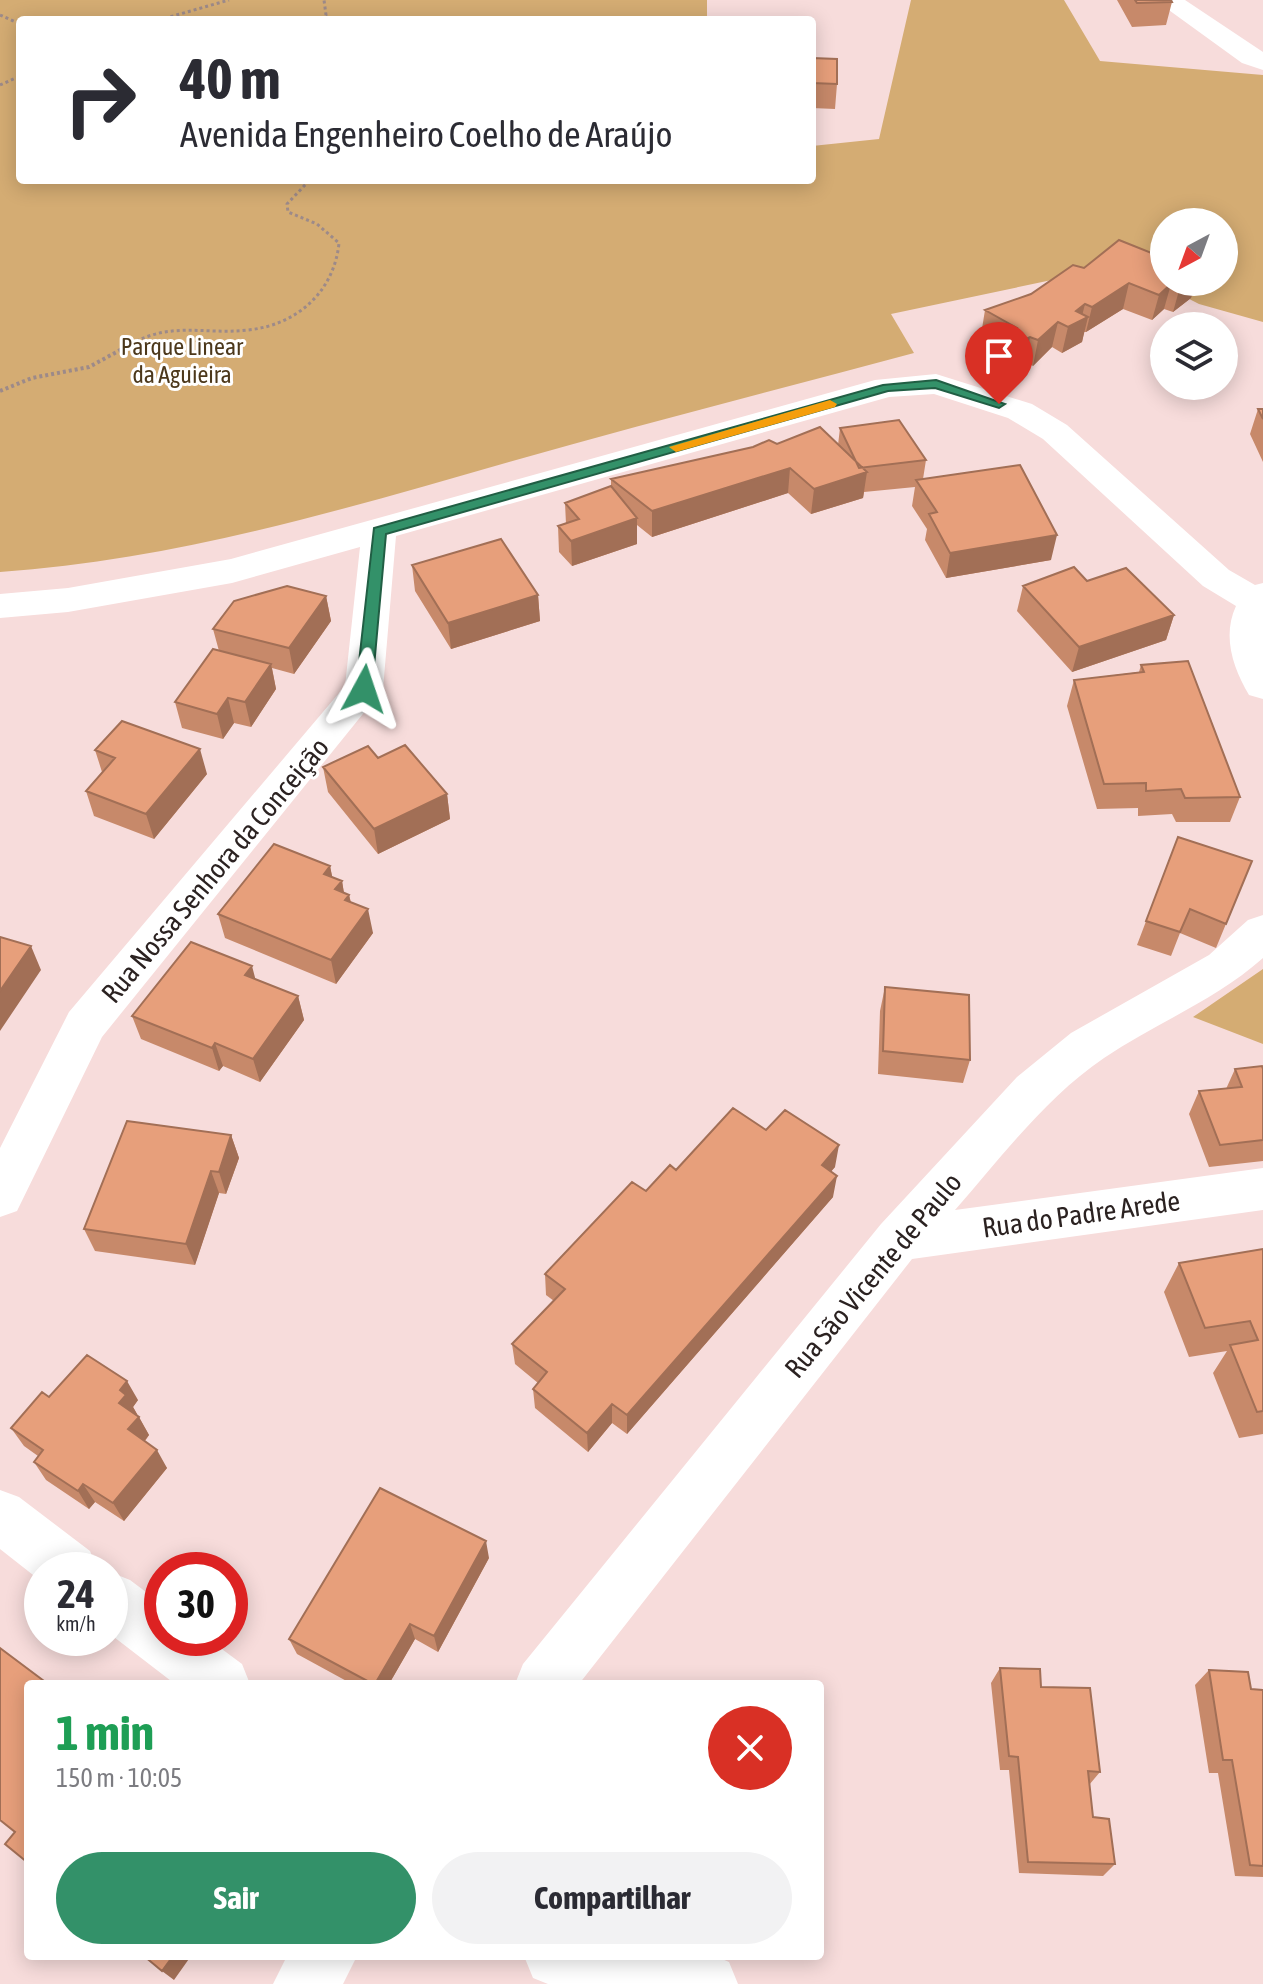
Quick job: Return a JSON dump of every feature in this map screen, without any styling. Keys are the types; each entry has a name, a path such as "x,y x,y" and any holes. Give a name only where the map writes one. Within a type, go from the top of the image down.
{"street":[{"path":"1168,0 1263,62"},
{"path":"0,606 68,600 232,571 887,387 936,384 1020,411 1055,432 1216,578 1259,599 1245,626 1250,657 1263,686"},
{"name":"Rua Nossa Senhora da Conceição","path":"0,1196 85,1025 364,689 379,531"},
{"name":"Rua São Vicente de Paulo","path":"546,1680 898,1239 1033,1090 1087,1046 1224,967 1263,932"},
{"name":"Rua do Padre Arede","path":"898,1239 1263,1189"},
{"path":"0,1516 47,1552"},
{"path":"128,1614 217,1680"},
{"path":"304,1984 323,1960"},
{"path":"585,1960 666,1971"}],"path":[{"path":"173,16 229,0"},
{"path":"0,391 32,378 89,367 145,336 182,328 248,330 279,322 309,307 337,264 339,243 317,224 288,212 287,204 306,184"}],"green space":[{"name":"Parque Linear da Aguieira","path":"0,0 707,0 707,16 16,16 16,184 816,184 816,146 879,139 911,0 1064,0 1100,61 1263,75 1263,322 1238,315 1238,312 1199,304 1183,296 1238,296 1238,208 1150,208 1150,279 1123,265 891,314 914,353 320,515 194,545 0,572"},
{"path":"1263,969 1263,1044 1193,1017"}],"building":[{"path":"1135,0 1171,0 1172,2 1137,3"},
{"path":"816,58 837,59 837,84 816,83"},
{"path":"1119,240 1150,252 1150,291 1129,283 1092,307 1085,304 1076,311 1088,317 1068,327 1058,322 1038,340 1026,339 1014,332 1017,328 985,310 1031,294 1073,265 1084,268"},
{"path":"899,420 926,460 859,468 840,428"},
{"path":"820,427 867,472 814,489 790,468 652,511 611,479 753,447 769,440 777,444"},
{"path":"1020,465 1057,535 950,553 929,514 937,512 916,480"},
{"path":"611,486 637,518 571,541 558,526 579,519 565,503"},
{"path":"501,539 538,595 448,623 412,565"},
{"path":"1074,567 1087,581 1126,568 1174,615 1079,647 1023,586"},
{"path":"287,586 326,596 289,648 213,629 234,601"},
{"path":"213,649 271,664 245,702 228,698 217,714 175,702"},
{"path":"1188,661 1240,797 1185,798 1181,789 1146,791 1146,783 1104,784 1074,680 1144,672 1141,665"},
{"path":"122,721 200,749 146,814 86,791 115,758 95,750"},
{"path":"405,745 447,794 374,829 323,767 368,746 378,758"},
{"path":"1178,837 1252,861 1226,924 1190,909 1180,932 1146,921"},
{"path":"274,844 330,866 324,874 342,881 335,889 349,895 345,900 368,909 331,960 218,914"},
{"path":"0,937 31,946 0,991"},
{"path":"191,942 252,966 245,975 298,996 253,1059 215,1043 212,1048 132,1016"},
{"path":"885,987 969,995 970,1060 883,1051"},
{"path":"1262,1066 1263,1140 1220,1145 1199,1091 1242,1087 1235,1069"},
{"path":"733,1108 766,1130 785,1110 839,1145 822,1165 837,1176 627,1415 612,1404 587,1433 533,1389 547,1372 512,1344 565,1289 545,1274 632,1182 646,1191 670,1165 676,1170"},
{"path":"127,1121 231,1135 219,1172 211,1171 186,1244 84,1229"},
{"path":"1263,1249 1263,1411 1257,1412 1230,1345 1258,1340 1250,1321 1205,1328 1179,1263"},
{"path":"87,1355 127,1381 120,1390 126,1395 119,1403 139,1417 128,1429 157,1450 113,1503 83,1484 78,1491 34,1462 43,1450 11,1428 42,1392 49,1397"},
{"path":"380,1488 486,1541 434,1636 410,1624 377,1680 366,1680 289,1639"},
{"path":"0,1648 43,1680 24,1680 24,1860 5,1844 15,1832 0,1820"},
{"path":"1000,1668 1040,1669 1041,1687 1090,1688 1100,1772 1088,1771 1093,1817 1109,1819 1115,1864 1028,1862 1018,1757 1009,1756"},
{"path":"1209,1670 1248,1672 1251,1689 1263,1690 1263,1866 1250,1865 1232,1760 1223,1760"},
{"path":"149,1960 170,1960 162,1971"}],"slow traffic":[{"path":"676,447 830,404"}],"route":[{"path":"364,689 379,531 887,387 936,384 999,404"}]}
